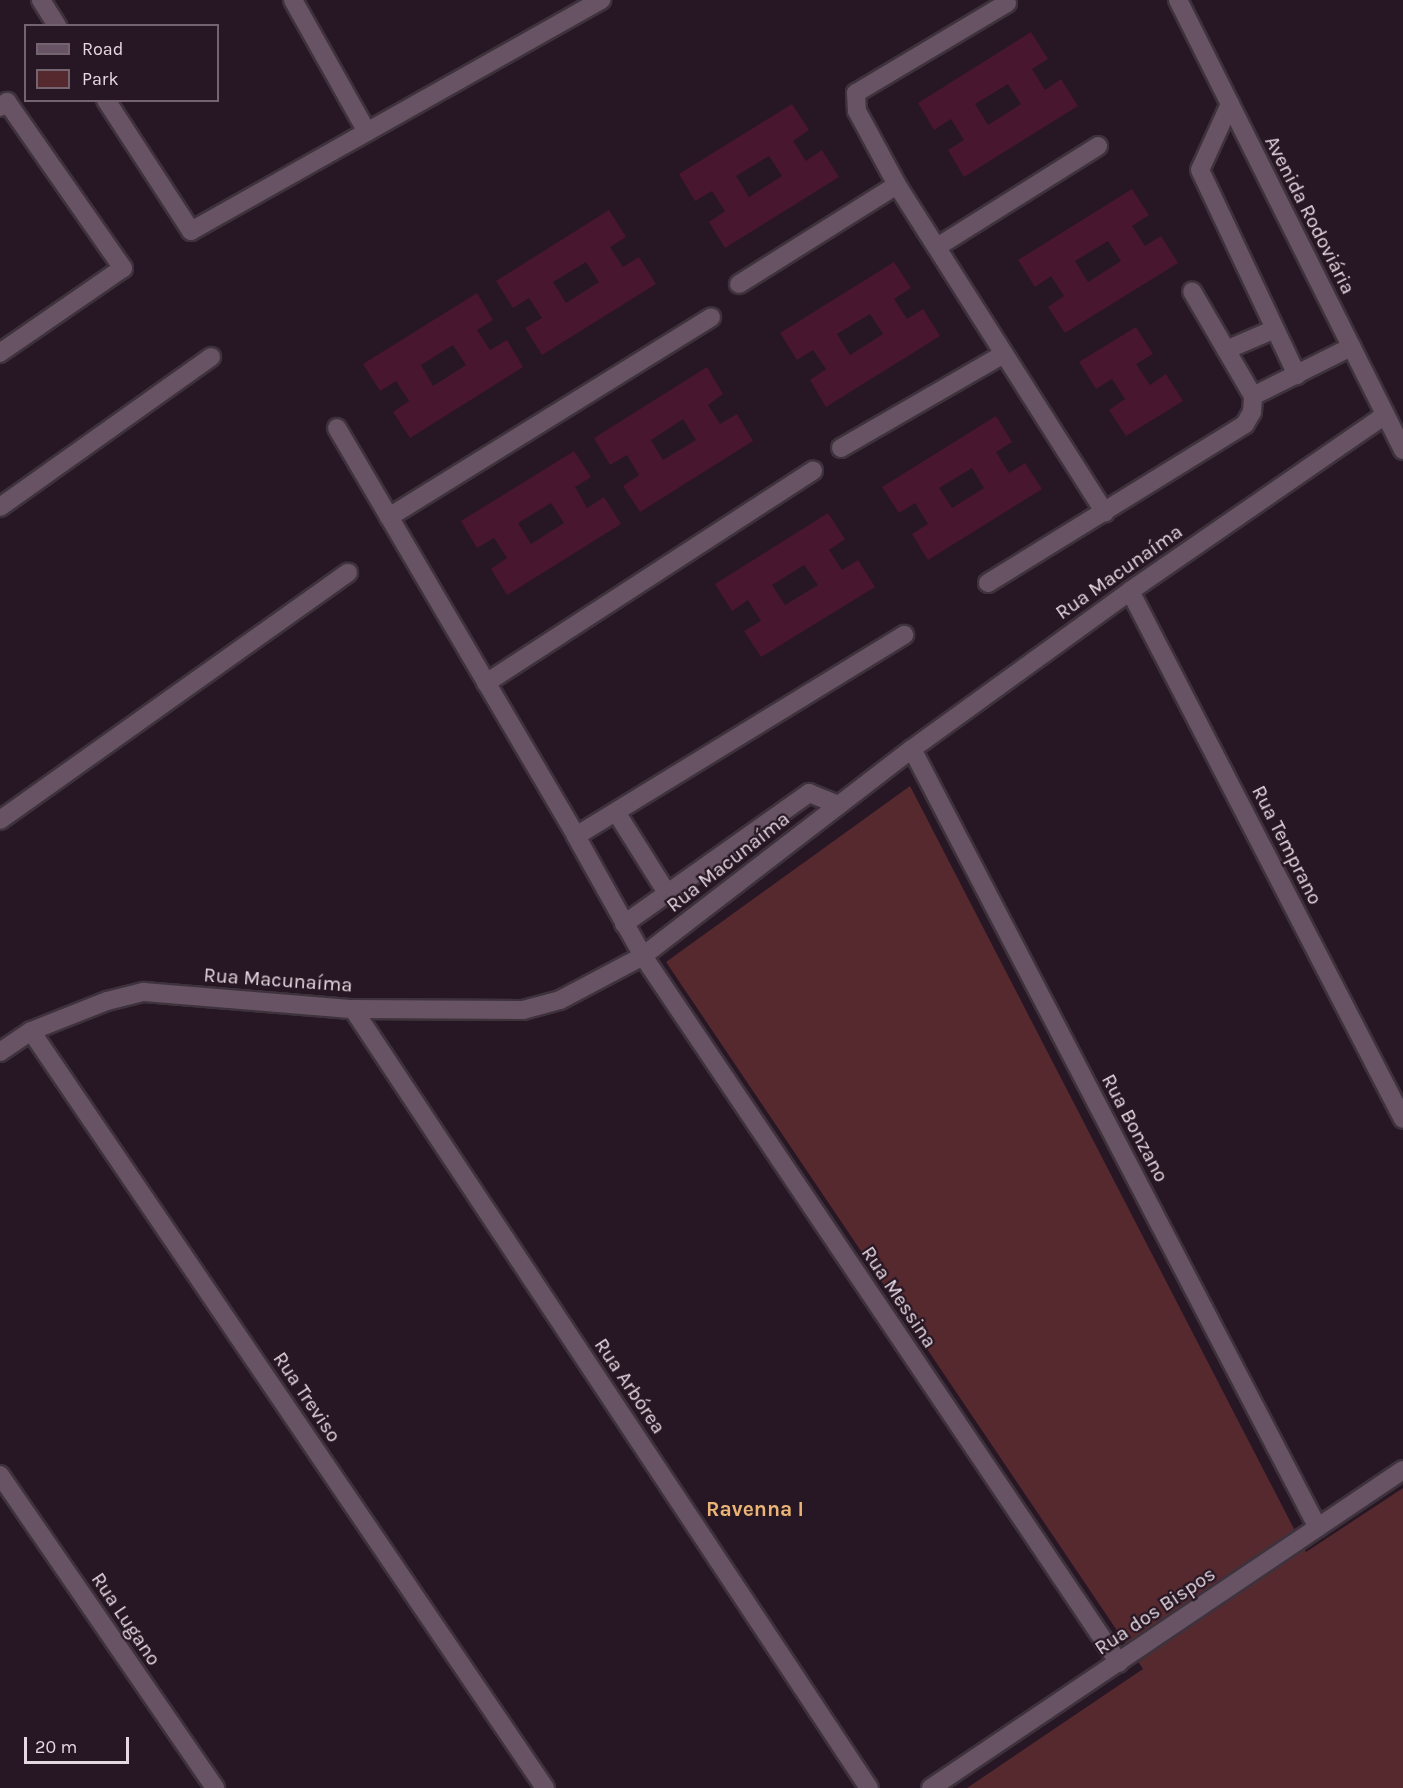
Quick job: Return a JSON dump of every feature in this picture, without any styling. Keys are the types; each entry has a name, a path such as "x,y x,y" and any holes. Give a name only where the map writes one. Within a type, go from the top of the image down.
{"street":[{"path":"40,0 56,24"},
{"path":"293,0 367,132"},
{"path":"107,102 191,231 602,0"},
{"name":"Avenida Rodoviária","path":"1178,0 1385,415 1402,444"},
{"path":"1006,3 856,93 857,111 897,186 1105,513"},
{"path":"0,107 7,102 123,268 0,353"},
{"path":"1230,104 1200,170 1297,375"},
{"path":"937,247 1098,146"},
{"path":"740,284 897,186"},
{"path":"988,583 1105,513 1245,424 1252,412 1253,396 1192,291"},
{"path":"389,517 711,317"},
{"path":"1226,350 1275,329"},
{"path":"1253,396 1351,347"},
{"path":"841,448 1004,354"},
{"path":"0,507 211,357"},
{"name":"Rua Macunaíma","path":"0,1052 31,1031 107,1001 144,992 353,1009 523,1010 560,1000 643,957 912,748 1130,591 1385,415"},
{"name":"Rua Messina","path":"337,428 576,836 643,957 1119,1663"},
{"path":"486,683 813,471"},
{"path":"0,820 348,573"},
{"name":"Rua Temprano","path":"1130,591 1403,1119"},
{"path":"576,836 904,635"},
{"name":"Rua Bonzano","path":"912,748 1318,1528"},
{"path":"624,924 809,793 838,805"},
{"path":"616,812 667,893"},
{"name":"Rua Arbórea","path":"353,1009 869,1788"},
{"name":"Rua Treviso","path":"31,1031 545,1788"},
{"name":"Rua dos Bispos","path":"931,1788 1403,1470"},
{"name":"Rua Lugano","path":"0,1475 215,1788"}],"green space":[{"path":"910,786 1306,1552 1403,1488 1403,1788 967,1788 1143,1669 666,962"}],"building":[{"path":"1031,32 1048,59 1032,69 1045,90 1061,79 1078,106 964,177 948,150 964,140 951,119 934,130 918,103","holes":["1008,84 1021,104 988,125 975,104"]},
{"path":"792,104 809,130 793,141 806,161 822,150 839,177 725,248 709,222 725,211 712,191 695,201 679,174","holes":["769,156 782,176 749,197 736,176"]},
{"path":"1132,189 1149,215 1132,226 1145,246 1161,236 1178,263 1065,333 1048,307 1064,296 1051,276 1035,287 1018,260","holes":["1108,241 1121,261 1088,282 1075,261"]},
{"path":"609,210 626,237 610,247 623,267 639,257 656,284 542,355 525,328 542,318 529,298 513,308 496,281","holes":["586,262 599,282 566,303 553,282"]},
{"path":"894,262 911,288 894,299 907,319 923,309 940,336 826,407 810,380 826,369 813,350 797,360 780,333","holes":["870,314 883,334 850,355 837,334"]},
{"path":"477,293 493,320 477,330 490,350 507,340 523,367 410,438 393,412 409,401 396,381 380,391 363,364","holes":["453,345 466,365 433,386 421,365"]},
{"path":"1136,327 1153,354 1136,364 1150,385 1166,374 1183,401 1126,436 1109,410 1125,399 1112,379 1096,389 1079,362"},
{"path":"707,367 723,394 708,405 720,424 737,414 753,441 640,512 623,486 639,475 627,455 610,465 594,438","holes":["683,419 696,440 663,460 651,440"]},
{"path":"996,416 1012,442 996,452 1009,473 1025,463 1042,489 928,560 912,534 928,524 915,503 899,513 882,487","holes":["972,468 984,488 952,508 939,488"]},
{"path":"574,451 591,477 575,487 587,508 604,497 621,524 507,595 491,569 507,558 494,538 477,548 461,521","holes":["551,503 564,523 531,544 518,523"]},
{"path":"828,513 845,539 829,550 842,570 858,560 875,587 761,657 744,631 761,621 748,600 732,611 715,584","holes":["804,565 818,585 785,605 772,585"]}],"district":[{"name":"Ravenna I","path":"755,1509"}]}
